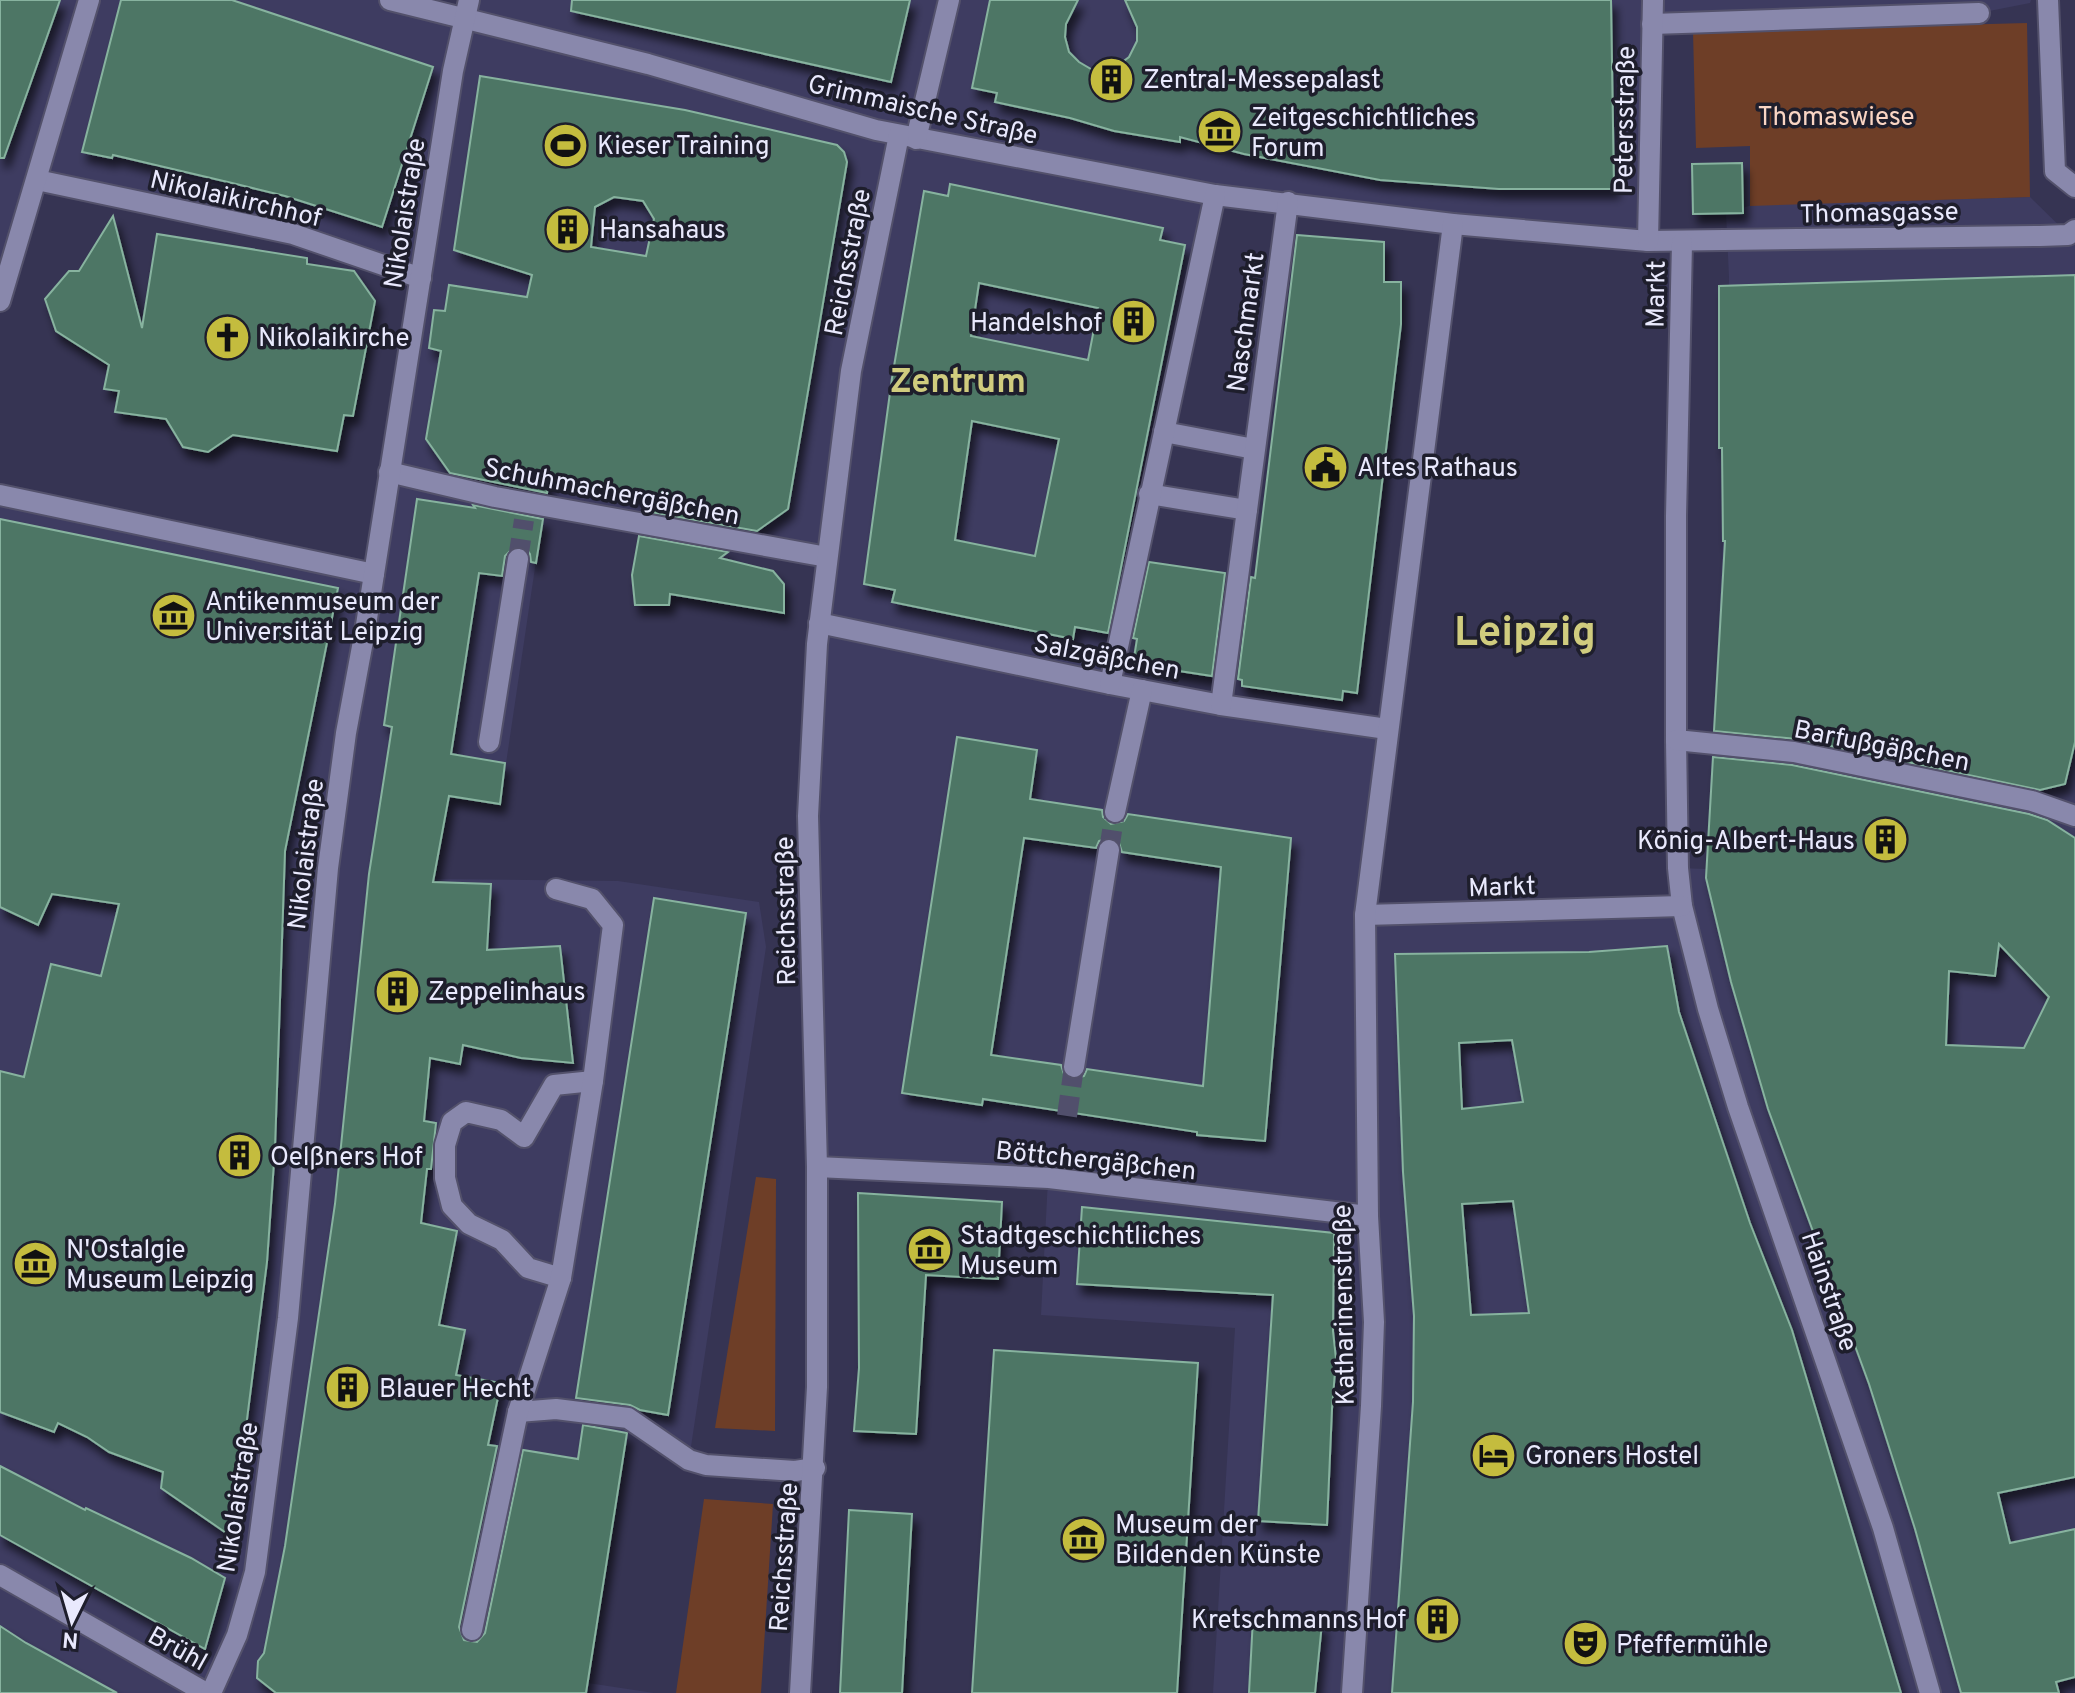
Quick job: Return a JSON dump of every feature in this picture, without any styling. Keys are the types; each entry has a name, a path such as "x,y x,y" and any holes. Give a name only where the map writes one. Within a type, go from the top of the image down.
{"street":[{"path":"0,301 89,0"},
{"name":"Grimmaische Straße","path":"390,0 467,10 908,137 1215,195 1453,224"},
{"name":"Reichsstraße","path":"800,1693 815,1468 817,1167 808,816 819,623 851,371 908,137 949,0"},
{"name":"Petersstraße","path":"1648,241 1653,0"},
{"path":"2048,0 2055,171 2075,187"},
{"name":"Nikolaistraße","path":"208,1693 237,1635 255,1572 288,1318 328,868 346,733 453,71 467,10"},
{"path":"1652,24 1979,13"},
{"name":"Nikolaikirchhof","path":"37,180 293,234 421,278"},
{"name":"Naschmarkt","path":"1110,684 1215,195"},
{"name":"Naschmarkt","path":"1221,705 1288,202"},
{"path":"1365,915 1453,224"},
{"name":"Markt","path":"1365,915 1682,906 1678,868 1676,740 1676,516 1682,243 1453,224"},
{"name":"Thomasgasse","path":"1682,243 2068,235 2075,230"},
{"path":"1164,432 1254,449"},
{"name":"Schuhmachergäßchen","path":"389,472 495,497 526,511 827,557"},
{"path":"1149,494 1247,510"},
{"path":"0,495 374,574"},
{"path":"489,742 518,559"},
{"name":"Salzgäßchen","path":"819,623 1221,705 1387,729"},
{"path":"1115,812 1142,690"},
{"name":"Barfußgäßchen","path":"1676,740 1794,752 2032,801 2075,816"},
{"path":"1074,1067 1109,850"},
{"path":"472,1630 518,1412 561,1278 593,1081 613,925 592,899 556,889"},
{"name":"Hainstraße","path":"1682,906 1708,1009 1738,1107 1883,1528 1930,1693"},
{"name":"Katharinenstraße","path":"1352,1693 1374,1322 1368,1216 1365,915"},
{"path":"561,1278 528,1268 502,1240 469,1224 452,1206 445,1178 445,1145 452,1122 466,1112 501,1120 524,1137 554,1085 593,1081"},
{"name":"Böttchergäßchen","path":"817,1167 1049,1178 1368,1216"},
{"path":"518,1412 556,1409 628,1418 689,1460 706,1465 795,1471 815,1468"},
{"name":"Brühl","path":"0,1575 208,1693"}],"shaded area":[{"path":"0,0 390,0 464,20 469,0 2031,0 2030,3 1979,13 1653,24 1648,241 1215,195 1110,684 1387,729 1365,915 1682,906 1678,868 1706,869 1723,541 1729,277 1726,213 1752,205 2030,197 2075,241 2075,1693 1213,1693 1235,1328 1041,1315 1048,1179 817,1167 808,816 826,557 544,507 500,804 449,797 433,879 618,881 759,902 766,947 689,1460 628,1418 588,1683 654,1693 0,1693 0,495 374,573 421,278 293,234 37,180 0,301"}],"green space":[{"name":"Thomaswiese","path":"2027,23 2030,197 1750,206 1750,146 1696,148 1693,32"},
{"path":"756,1177 776,1179 775,1431 715,1428"},
{"path":"704,1499 773,1504 761,1693 676,1693"}],"building":[{"path":"0,0 60,0 4,158 0,158"},
{"path":"121,0 232,0 433,67 382,227 285,196 113,155 112,158 82,152"},
{"path":"572,0 910,0 891,82 571,11"},
{"path":"990,0 1078,0 1066,24 1069,52 1091,69 1103,70 1117,66 1129,57 1137,41 1137,27 1125,0 1611,0 1614,189 1499,189 1380,180 1244,154 1180,137 1180,142 1114,131 995,102 997,93 972,88"},
{"path":"480,76 685,110 837,145 844,152 847,162 788,509 757,531 644,511 646,497 550,477 547,493 450,473 426,439 441,351 429,348 434,310 445,311 449,285 527,297 532,275 454,250","holes":["614,197 643,201 654,219 646,256 591,247 595,207"]},
{"path":"1742,163 1743,213 1693,214 1692,164"},
{"path":"950,184 1163,228 1160,240 1185,245 1108,633 1075,627 1073,639 892,602 895,590 864,584 892,378 924,191 948,196","holes":["979,283 1098,308 1088,360 971,336","972,421 1059,439 1035,556 955,540"]},
{"name":"Nikolaikirche","path":"113,216 142,328 157,234 307,258 307,264 354,271 375,301 353,416 344,415 337,451 233,435 208,452 183,447 166,419 115,412 119,391 104,389 109,365 56,331 45,299 69,271 79,271"},
{"name":"Altes Rathaus","path":"1297,235 1384,242 1384,282 1401,282 1401,324 1357,693 1343,691 1342,700 1242,686 1242,680 1238,679 1251,577 1255,578"},
{"path":"2075,275 2075,742 2065,784 2040,790 1797,739 1714,731 1725,541 1722,448 1719,448 1719,286"},
{"path":"417,499 475,508 473,505 543,519 536,563 531,562 526,548 514,547 505,556 502,576 479,573 451,754 505,763 500,804 449,796 433,882 491,884 487,950 560,946 573,1063 521,1058 463,1045 460,1064 430,1058 424,1121 436,1123 421,1223 457,1231 439,1325 465,1330 456,1375 501,1383 488,1445 497,1446 459,1627 464,1640 477,1642 485,1633 523,1450 578,1459 583,1425 627,1433 586,1693 276,1693 257,1678 258,1661 264,1653 285,1546 335,1204 369,874 392,727 384,725"},
{"path":"0,519 338,588 285,851 275,1148 267,1262 232,1537 161,1488 163,1472 109,1452 58,1423 54,1432 0,1412 0,1071 24,1077 51,964 101,976 119,904 52,894 38,925 0,907"},
{"path":"639,536 728,552 720,558 773,571 784,584 784,613 670,594 669,605 635,605 632,575"},
{"path":"1149,562 1225,573 1212,676 1133,664 1137,639 1133,638"},
{"path":"957,737 1037,750 1030,799 1102,810 1103,817 1111,824 1124,821 1128,814 1291,838 1265,1141 1197,1135 1197,1132 983,1099 982,1105 902,1093","holes":["1110,837 1118,840 1122,852 1221,867 1203,1086 1087,1069 1084,1076 1073,1080 1065,1077 1061,1065 991,1055 1024,838 1096,848 1099,841"]},
{"path":"1713,757 1792,765 2029,814 2047,820 2075,838 2075,1477 1998,1493 2010,1543 2075,1529 2075,1677 2056,1682 2059,1693 1961,1693 1915,1529 1869,1384 1768,1109 1731,982 1706,878","holes":["1999,944 2049,997 2024,1048 1946,1045 1949,971 1995,976"]},
{"path":"654,898 746,913 668,1415 630,1405 576,1398"},
{"path":"1667,946 1679,1012 1750,1223 1792,1330 1901,1693 1392,1693 1413,1402 1414,1316 1403,1172 1395,954 1589,952","holes":["1512,1040 1523,1102 1462,1109 1459,1043","1513,1201 1529,1313 1471,1315 1462,1204"]},
{"name":"Stadtgeschichtliches Museum","path":"858,1193 1002,1202 998,1279 926,1275 916,1434 854,1431 859,1368"},
{"path":"1082,1207 1334,1233 1333,1331 1336,1359 1327,1525 1258,1521 1273,1295 1077,1284"},
{"name":"Museum der Bildenden Künste","path":"994,1350 1198,1363 1177,1693 972,1693"},
{"path":"0,1466 85,1510 191,1558 225,1578 205,1649 0,1535"},
{"path":"849,1510 912,1514 902,1693 840,1693"},
{"path":"1253,1618 1322,1623 1315,1693 1249,1693"},
{"path":"0,1626 26,1643 117,1693 0,1693"}],"tunnel":[{"path":"518,559 524,520"},
{"path":"1109,850 1115,812"},
{"path":"1067,1116 1074,1067"}],"place":[{"name":"Zentral-Messepalast","path":"1112,79"},
{"name":"Zeitgeschichtliches Forum","path":"1220,132"},
{"name":"Kieser Training","path":"566,145"},
{"name":"Hansahaus","path":"568,229"},
{"name":"Handelshof","path":"1133,322"},
{"name":"Nikolaikirche","path":"227,337"},
{"name":"Altes Rathaus","path":"1326,467"},
{"name":"Antikenmuseum der Universität Leipzig","path":"174,616"},
{"name":"König-Albert-Haus","path":"1886,840"},
{"name":"Zeppelinhaus","path":"397,991"},
{"name":"Oelßners Hof","path":"239,1156"},
{"name":"Stadtgeschichtliches Museum","path":"929,1250"},
{"name":"N'Ostalgie Museum Leipzig","path":"35,1264"},
{"name":"Blauer Hecht","path":"348,1388"},
{"name":"Groners Hostel","path":"1494,1455"},
{"name":"Museum der Bildenden Künste","path":"1084,1539"},
{"name":"Kretschmanns Hof","path":"1437,1619"},
{"name":"Pfeffermühle","path":"1585,1644"}],"district":[{"name":"Zentrum","path":"958,380"},
{"name":"Leipzig","path":"1525,630"}]}
